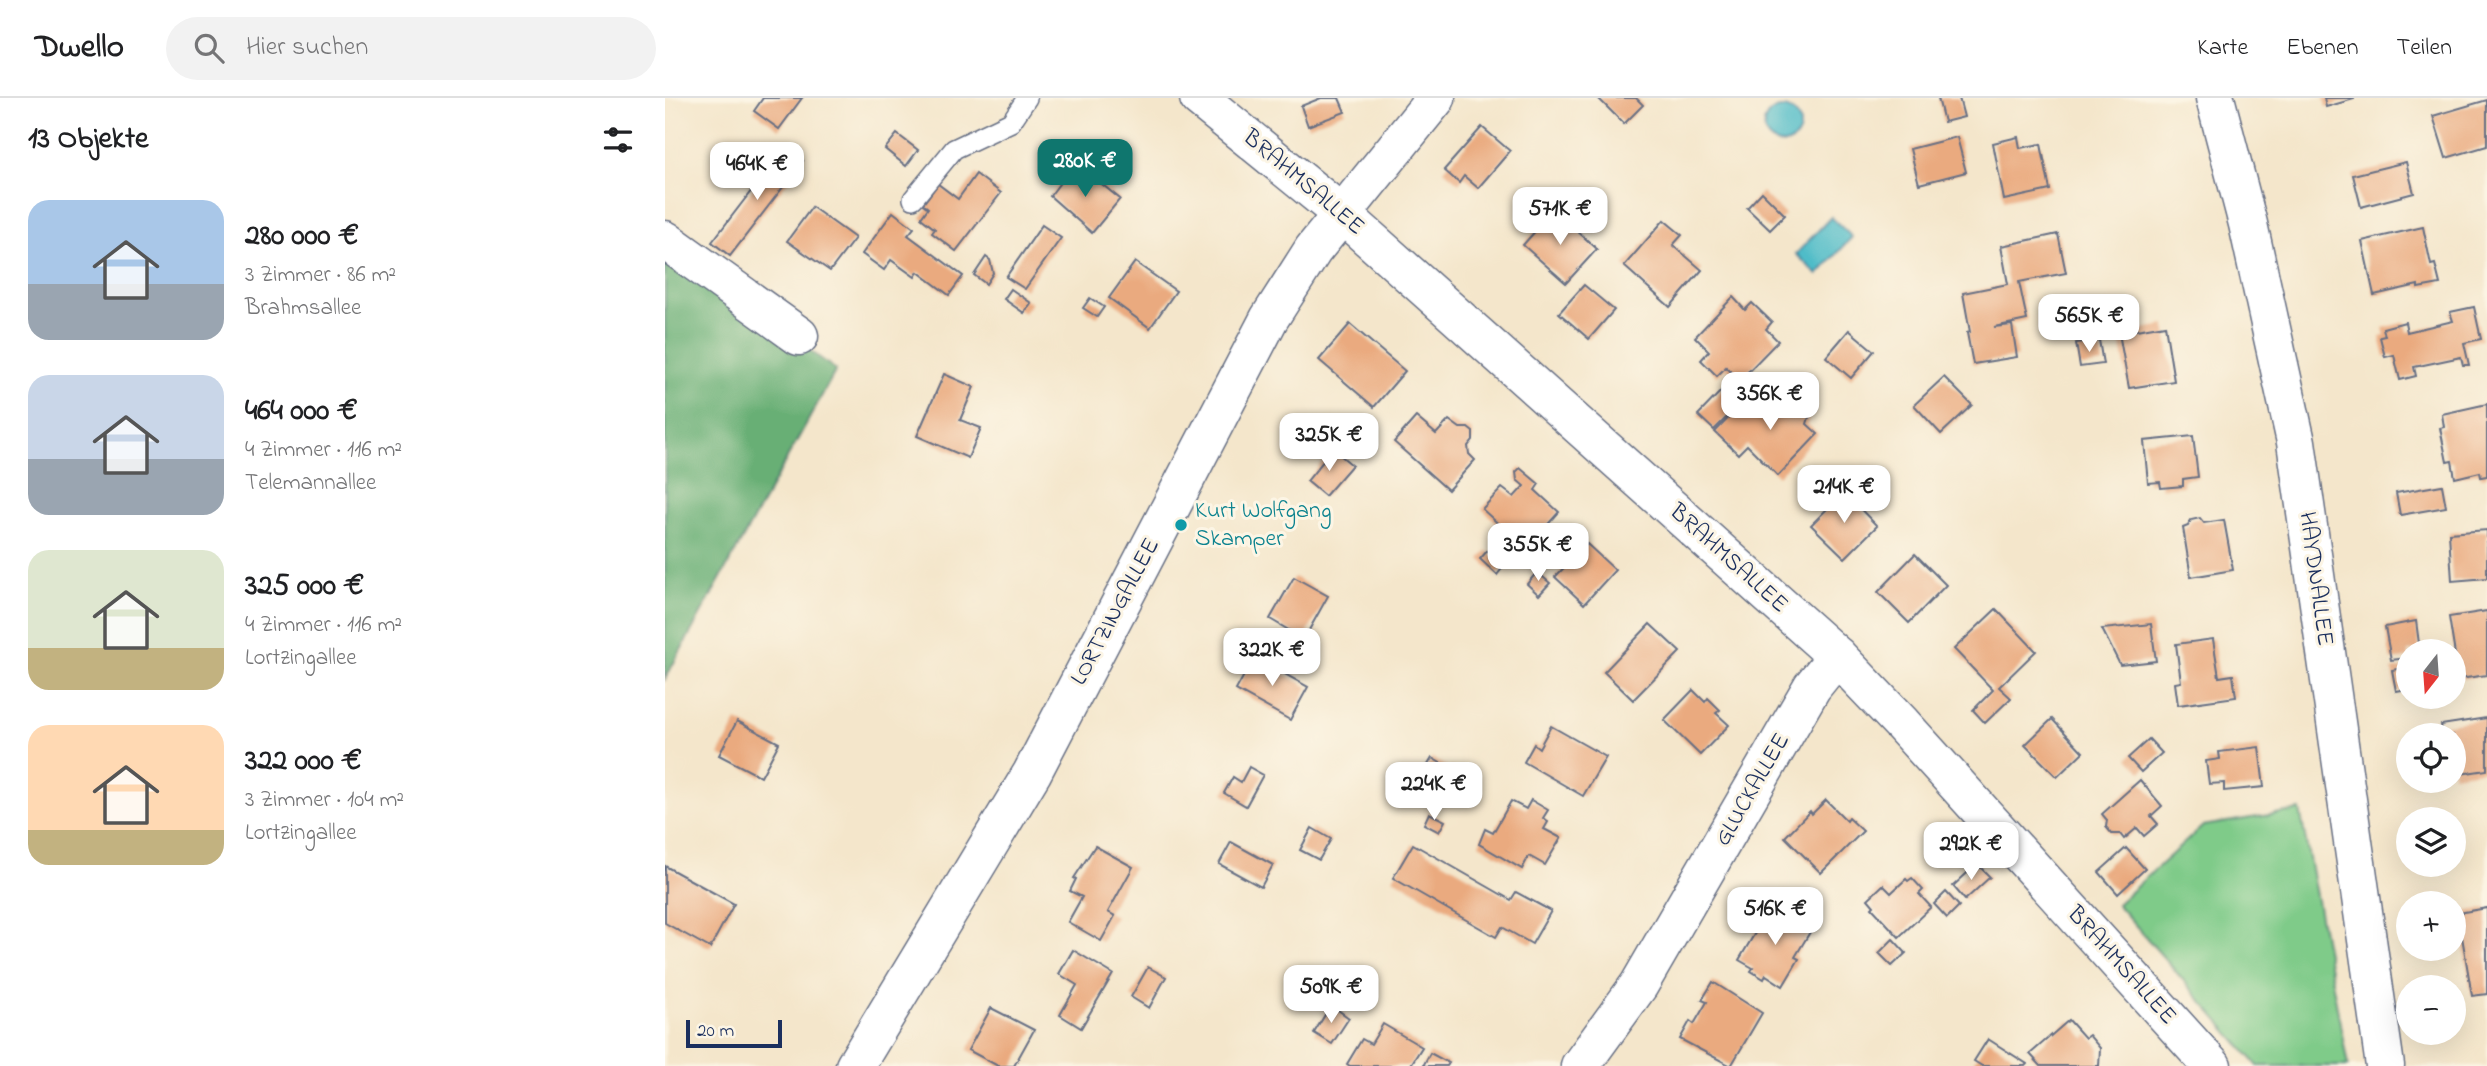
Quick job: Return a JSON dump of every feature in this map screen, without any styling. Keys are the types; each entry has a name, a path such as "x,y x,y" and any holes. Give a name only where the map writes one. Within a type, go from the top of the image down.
{"street":[{"name":"BRAHMSALLEE","path":"1199,98 1343,215 1837,656 2212,1066"},
{"name":"LORTZINGALLEE","path":"855,1066 1032,773 1269,319 1313,250 1436,98"},
{"name":"HAYDNALLEE","path":"2215,98 2248,224 2296,442 2385,1066"},
{"path":"665,240 799,336"},
{"name":"GLUCKALLEE","path":"1580,1066 1639,985 1812,687 1837,656"}],"lane":[{"path":"913,199 954,149 1011,122 1027,98"}],"green space":[{"path":"665,242 836,370 665,679"},
{"path":"2300,810 2348,1066 2258,1066 2117,904 2203,826"}],"water":[{"path":"1782,108 1794,114 1800,126 1794,138 1782,144 1770,138 1764,126 1770,114"},
{"path":"1831,217 1852,237 1818,275 1796,254"}],"building":[{"path":"763,98 802,98 779,129 754,111"},
{"path":"1321,98 1339,98 1345,112 1308,126 1301,106"},
{"path":"1598,98 1636,98 1643,105 1624,124"},
{"path":"1938,98 1959,98 1964,117 1944,122"},
{"path":"2324,98 2354,98 2354,99 2326,107"},
{"path":"2487,100 2487,146 2446,158 2433,116"},
{"path":"1482,127 1510,151 1478,188 1464,176 1459,183 1444,170"},
{"path":"897,134 918,150 906,166 885,149"},
{"path":"1957,137 1966,172 1919,184 1910,149"},
{"path":"2018,137 2020,148 2041,144 2050,190 2004,200 1993,143"},
{"path":"785,147 803,161 730,256 712,242"},
{"path":"2406,162 2414,193 2361,207 2353,175"},
{"path":"1082,168 1120,199 1092,233 1050,196 1068,172 1075,178"},
{"path":"976,174 1001,193 956,251 932,233 935,229 921,218 928,208 923,204 938,184 958,199"},
{"path":"1762,192 1785,215 1770,230 1747,208"},
{"path":"812,207 855,238 830,271 787,241"},
{"path":"1554,210 1597,249 1566,283 1523,245"},
{"path":"893,212 914,228 908,235 963,276 949,295 918,272 915,277 891,260 884,270 862,254"},
{"path":"1664,220 1682,235 1673,245 1702,270 1670,307 1624,266"},
{"path":"1042,225 1061,238 1025,289 1006,277"},
{"path":"2423,227 2431,265 2435,264 2440,284 2418,288 2418,285 2374,295 2362,241"},
{"path":"2058,234 2066,273 2019,282 2027,320 1994,327 2012,325 2017,357 1973,364 1963,293 2008,284 2001,246"},
{"path":"986,257 990,260 993,273 986,284 974,275"},
{"path":"1135,262 1176,291 1150,328 1109,298"},
{"path":"1584,285 1614,310 1589,339 1559,313"},
{"path":"1011,289 1031,303 1024,313 1004,299"},
{"path":"1733,297 1745,310 1752,303 1772,322 1766,329 1778,341 1740,380 1726,367 1717,376 1701,360 1709,351 1695,337"},
{"path":"1090,298 1104,307 1097,317 1083,308"},
{"path":"2474,307 2481,339 2464,343 2469,365 2463,365 2461,357 2414,367 2416,376 2400,380 2394,355 2385,357 2380,337 2385,336 2383,328 2405,322 2407,332 2453,321 2450,312"},
{"path":"1350,324 1405,371 1374,407 1319,360"},
{"path":"2165,325 2174,381 2129,388 2119,333"},
{"path":"1849,330 1874,351 1851,378 1826,357"},
{"path":"2099,340 2103,364 2080,367 2076,343"},
{"path":"944,374 974,387 960,420 981,428 968,458 917,436"},
{"path":"1944,377 1972,405 1941,434 1914,405"},
{"path":"1724,388 1740,404 1714,430 1698,415"},
{"path":"1778,395 1789,406 1798,403 1810,414 1807,424 1818,434 1778,476 1747,445 1738,454 1715,432 1746,400 1759,414"},
{"path":"2487,404 2487,476 2481,477 2480,472 2455,478 2452,461 2447,462 2440,428 2444,427 2442,414"},
{"path":"1416,417 1436,434 1449,420 1460,428 1468,428 1473,432 1473,440 1468,446 1469,454 1475,460 1448,490 1394,442"},
{"path":"2193,436 2198,477 2183,479 2183,486 2161,488 2160,482 2148,483 2144,441"},
{"path":"1333,449 1352,465 1325,496 1307,481"},
{"path":"1520,468 1539,484 1535,490 1559,512 1526,549 1482,509 1502,488 1514,497 1524,486 1517,480 1516,472"},
{"path":"2442,485 2446,507 2400,515 2396,493"},
{"path":"1844,492 1877,526 1845,558 1811,525"},
{"path":"2200,518 2204,523 2224,520 2233,570 2191,577 2183,528 2188,526 2191,520"},
{"path":"2487,530 2487,578 2452,581 2449,533"},
{"path":"1587,544 1615,570 1584,604 1555,577"},
{"path":"1487,551 1504,566 1497,575 1480,559"},
{"path":"1915,554 1946,585 1909,623 1878,592"},
{"path":"1537,572 1550,583 1539,595 1527,584"},
{"path":"1294,577 1328,596 1304,639 1270,619"},
{"path":"1996,609 2036,651 1999,687 2011,698 1985,723 1973,710 1993,690 1954,649"},
{"path":"2487,611 2487,675 2466,678 2466,639 2453,639 2449,617"},
{"path":"2416,621 2418,639 2396,639 2396,659 2391,660 2385,627"},
{"path":"1650,624 1680,652 1633,700 1604,672"},
{"path":"2151,624 2156,661 2120,665 2102,629"},
{"path":"2213,639 2219,677 2233,675 2236,697 2178,705 2175,683 2181,682 2176,644"},
{"path":"1254,657 1308,687 1290,720 1236,690"},
{"path":"2396,669 2396,691 2392,670"},
{"path":"1693,690 1705,702 1708,698 1720,710 1716,713 1729,725 1700,755 1664,720"},
{"path":"2487,718 2487,770 2466,773 2466,723 2454,723"},
{"path":"2052,719 2083,752 2057,777 2025,745"},
{"path":"737,721 779,743 761,777 719,755"},
{"path":"1551,726 1606,757 1583,796 1524,762 1534,744 1539,748"},
{"path":"2149,739 2162,753 2141,772 2128,758"},
{"path":"2259,747 2264,787 2224,791 2224,783 2209,784 2206,761 2220,759 2219,752"},
{"path":"1432,758 1449,768 1436,790 1419,780"},
{"path":"1249,767 1263,775 1246,806 1224,793 1233,777 1241,782"},
{"path":"1452,767 1462,773 1445,801 1436,795"},
{"path":"2140,780 2162,806 2151,816 2158,824 2144,836 2137,828 2124,839 2120,834 2112,834 2106,827 2107,820 2102,814"},
{"path":"1531,800 1548,810 1543,818 1548,822 1544,829 1561,838 1545,865 1529,856 1522,869 1479,844 1485,829 1493,833 1511,801 1526,809"},
{"path":"1826,800 1847,821 1849,818 1863,831 1821,873 1785,837 1810,811 1812,814"},
{"path":"1429,813 1445,821 1439,832 1424,824"},
{"path":"1312,828 1331,839 1319,860 1300,850"},
{"path":"1231,842 1273,865 1261,887 1219,864"},
{"path":"1413,844 1511,900 1516,892 1551,911 1532,944 1502,927 1496,937 1393,878"},
{"path":"1095,846 1133,867 1108,912 1115,916 1101,941 1068,922 1082,897 1070,891 1076,879 1074,878"},
{"path":"2126,848 2145,869 2118,894 2099,872"},
{"path":"1977,864 1990,877 1965,900 1953,886"},
{"path":"665,866 734,904 710,948 665,923"},
{"path":"1912,878 1923,890 1919,894 1931,907 1899,937 1872,908 1874,906 1868,899 1883,885 1891,893 1906,879 1908,881"},
{"path":"1946,892 1959,906 1947,918 1934,904"},
{"path":"1770,908 1783,916 1785,913 1798,920 1796,923 1810,932 1795,957 1799,959 1783,986 1766,975 1764,979 1751,971 1753,968 1739,960"},
{"path":"2487,908 2487,994 2472,996 2466,960 2466,912"},
{"path":"1893,939 1906,953 1892,966 1879,953"},
{"path":"1073,950 1113,974 1081,1028 1060,1015 1077,985 1059,974"},
{"path":"1148,967 1166,977 1149,1008 1131,997"},
{"path":"1713,982 1762,1013 1731,1066 1680,1039 1690,1021 1694,1024 1707,1002 1702,1000"},
{"path":"1331,1005 1349,1018 1332,1044 1314,1033"},
{"path":"991,1008 1034,1030 1014,1066 998,1066 968,1050"},
{"path":"2069,1020 2085,1038 2089,1035 2100,1048 2099,1066 2041,1066 2030,1054"},
{"path":"1383,1024 1422,1047 1410,1066 1347,1064 1362,1039 1371,1044"},
{"path":"1988,1039 2027,1064 1982,1066 1974,1061"},
{"path":"1430,1053 1449,1063 1447,1066 1423,1066"}],"place":[{"name":"Kurt Wolfgang Skamper","path":"1181,525"}]}
